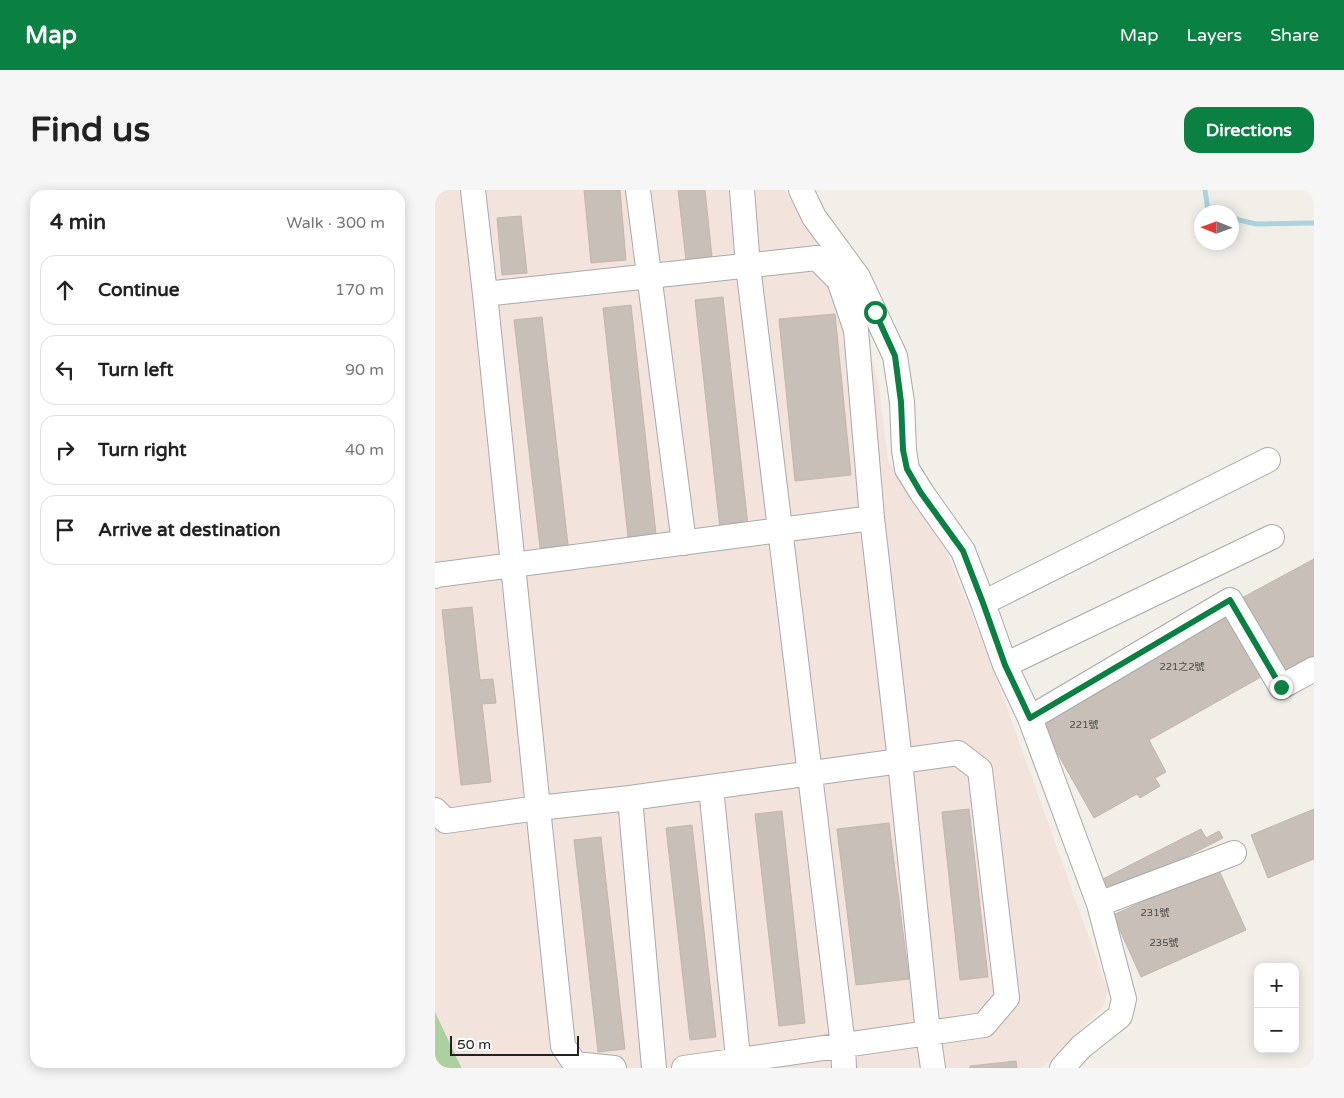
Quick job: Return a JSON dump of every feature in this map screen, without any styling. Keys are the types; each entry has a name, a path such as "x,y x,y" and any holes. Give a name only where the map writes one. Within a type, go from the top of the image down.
{"street":[{"path":"473,190 563,1046 575,1066 614,1068"},
{"path":"638,190 684,543"},
{"path":"742,190 748,266 843,1057"},
{"path":"801,190 814,217 858,277 895,356 901,402 903,450 907,469 921,493 963,551 1005,665 1030,718 1099,904 1124,999 1120,1016 1081,1047 1062,1068"},
{"path":"485,294 817,258 839,280 856,330 872,518 933,1068"},
{"path":"983,603 1268,460"},
{"path":"435,576 872,518"},
{"path":"1005,665 1272,537"},
{"path":"1030,718 1230,600 1281,687 1314,668"},
{"path":"435,810 446,821 958,753 980,770 1007,998 984,1025 928,1033 843,1057 684,1068"},
{"path":"711,787 738,1064"},
{"path":"630,798 654,1068"},
{"path":"1099,904 1234,853"}],"shaded area":[{"path":"435,190 785,190 815,242 847,276 861,312 879,386 888,461 917,499 947,553 989,657 1108,991 1103,1007 1042,1068 435,1068"}],"green space":[{"path":"435,1012 461,1067 461,1068 435,1068"}],"building":[{"path":"584,190 620,190 626,260 591,263"},
{"path":"678,190 705,190 712,257 686,260"},
{"path":"521,216 527,273 502,275 497,218"},
{"path":"723,297 748,526 720,529 695,300"},
{"path":"631,305 656,534 628,537 603,308"},
{"path":"835,314 851,475 795,481 779,319"},
{"path":"542,317 568,545 540,548 514,320"},
{"path":"1314,559 1314,657 1278,676 1238,600"},
{"path":"472,607 480,680 493,679 496,703 482,704 491,782 461,785 442,610"},
{"path":"1225,613 1261,677 1149,740 1166,772 1155,778 1160,786 1140,798 1137,794 1094,818 1038,719"},
{"path":"969,809 988,977 960,980 942,812"},
{"path":"1314,809 1314,859 1268,878 1251,835"},
{"path":"782,811 805,1023 779,1026 755,814"},
{"path":"889,823 909,979 856,985 837,829"},
{"path":"692,825 716,1037 690,1040 666,828"},
{"path":"1201,829 1206,838 1219,831 1223,838 1106,898 1097,882"},
{"path":"601,837 625,1049 598,1052 574,840"},
{"path":"1218,868 1246,930 1141,977 1113,915"},
{"path":"1016,1061 1017,1068 970,1068 970,1066"}],"waterway":[{"path":"1205,190 1207,205"},
{"path":"1239,220 1256,224 1314,223"}],"route":[{"path":"875,312 895,356 901,402 903,450 907,469 921,493 963,551 1005,665 1030,718 1230,600 1281,687"}]}
